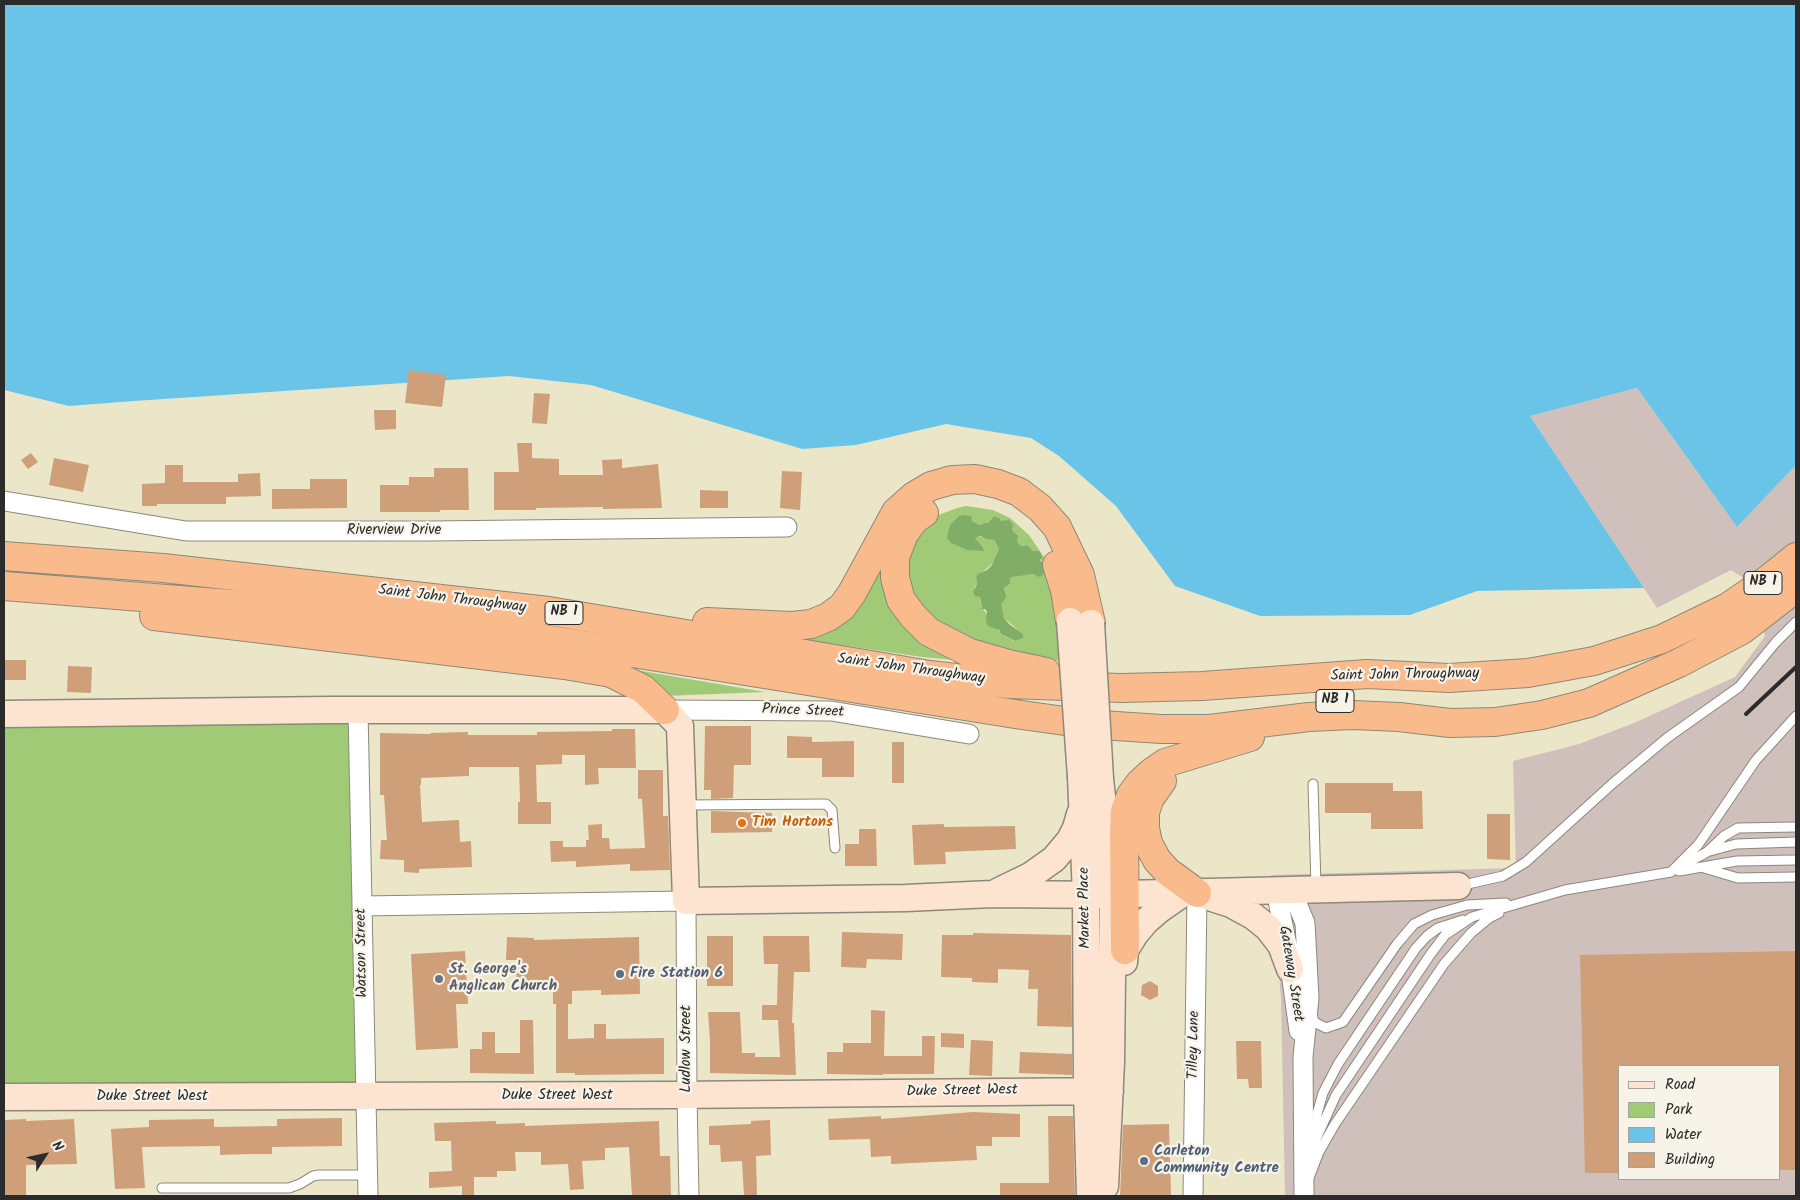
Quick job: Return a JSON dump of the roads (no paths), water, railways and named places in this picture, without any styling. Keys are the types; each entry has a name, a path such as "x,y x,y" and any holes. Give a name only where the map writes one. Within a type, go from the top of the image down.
{"highway":[{"path":"549,611 767,626 811,624 828,617 842,607 864,575 874,550 896,512 914,496 931,486 945,482 975,479 998,484 1019,492 1040,508 1057,527 1080,575 1081,622"},
{"path":"1081,622 1065,590 1058,568 1039,532 1022,515 1007,506 970,496 949,499 930,508 915,519 904,534 895,557 895,578 901,600 913,616 929,632 970,653 1008,664 1121,688"},
{"name":"Saint John Throughway","path":"4,556 163,568 549,611 930,675 1009,684 1121,688 1202,686 1367,674 1449,678 1528,673 1594,661 1735,618 1770,578 1796,557"},
{"name":"Saint John Throughway","path":"4,586 276,608 488,630 1015,714 1086,724 1160,729 1209,729 1309,717 1353,715 1399,717 1450,724 1495,722 1542,714 1589,703 1652,676 1735,618 1796,588"},
{"path":"4,597 589,669 611,673 636,685 643,689 665,710"},
{"name":"Saint John Throughway","path":"1015,714 1165,716 1215,713 1311,702 1352,701 1450,706 1507,706 1550,701 1652,676"},
{"path":"1125,950 1119,894 1125,811 1131,795 1152,772 1164,764 1191,755 1251,737 1294,728 1335,724 1450,724"},
{"path":"1190,893 1158,860 1148,843 1144,828 1145,812 1150,798 1171,771 1191,755"}],"street":[{"name":"Riverview Drive","path":"4,501 186,531 431,532 787,527"},
{"name":"Market Place","path":"1081,622 1090,778 1119,894 1111,1062 1098,1091 1090,1196"},
{"path":"4,714 358,710 665,710 680,726 686,901"},
{"name":"Watson Street","path":"358,710 368,1196"},
{"name":"Prince Street","path":"665,710 831,710 969,734"},
{"name":"Market Place","path":"1090,778 1082,806 1104,1196"},
{"path":"992,894 1030,876 1054,859 1073,834 1082,806"},
{"path":"362,906 896,898 992,894 1086,895 1458,886"},
{"name":"Gateway Street","path":"1295,890 1290,969 1303,1057"},
{"name":"Gateway Street","path":"1295,890 1305,924 1309,998 1303,1057 1304,1194"},
{"path":"1111,1062 1125,950 1135,934 1160,908 1190,893 1231,904 1253,916 1268,928 1281,946 1290,969"},
{"name":"Tilley Lane","path":"1190,893 1193,1196"},
{"name":"Ludlow Street","path":"686,901 689,1196"},
{"name":"Duke Street West","path":"4,1097 687,1095 1098,1091"}],"lane":[{"path":"1458,886 1503,876 1526,862 1612,784 1667,738 1739,687 1776,642 1796,622"},
{"path":"1671,872 1698,845 1756,760 1796,716"},
{"path":"1295,890 1313,784"},
{"path":"684,805 826,804 832,810 835,848"},
{"path":"1707,852 1724,836 1738,828 1796,827"},
{"path":"1671,872 1707,852 1736,844 1796,842"},
{"path":"1304,1194 1316,1139 1319,1107 1323,1093 1338,1064 1416,948 1438,928 1573,888 1737,862 1796,860"},
{"path":"1701,867 1738,878 1796,877"},
{"path":"1309,998 1314,1022 1326,1028 1343,1022 1397,944 1414,924 1432,915 1467,905 1522,902"},
{"path":"1304,1194 1319,1152 1335,1124 1444,964 1471,933 1489,918 1522,902"},
{"path":"1316,1139 1336,1095 1430,955 1445,935 1472,917"},
{"path":"162,1188 289,1188 319,1174 368,1175"}],"water":[{"path":"4,4 1796,4 1796,465 1737,527 1637,388 1530,416 1644,588 1477,591 1410,615 1260,616 1175,586 1116,506 1059,456 1031,438 946,424 856,445 802,449 591,385 509,376 69,406 4,390"}],"railway":[{"path":"1746,714 1796,667"}],"place":[{"name":"Tim Hortons","path":"742,823"},
{"name":"Fire Station 6","path":"620,974"},
{"name":"St. George's Anglican Church","path":"439,979"},
{"name":"Carleton Community Centre","path":"1144,1161"}]}
